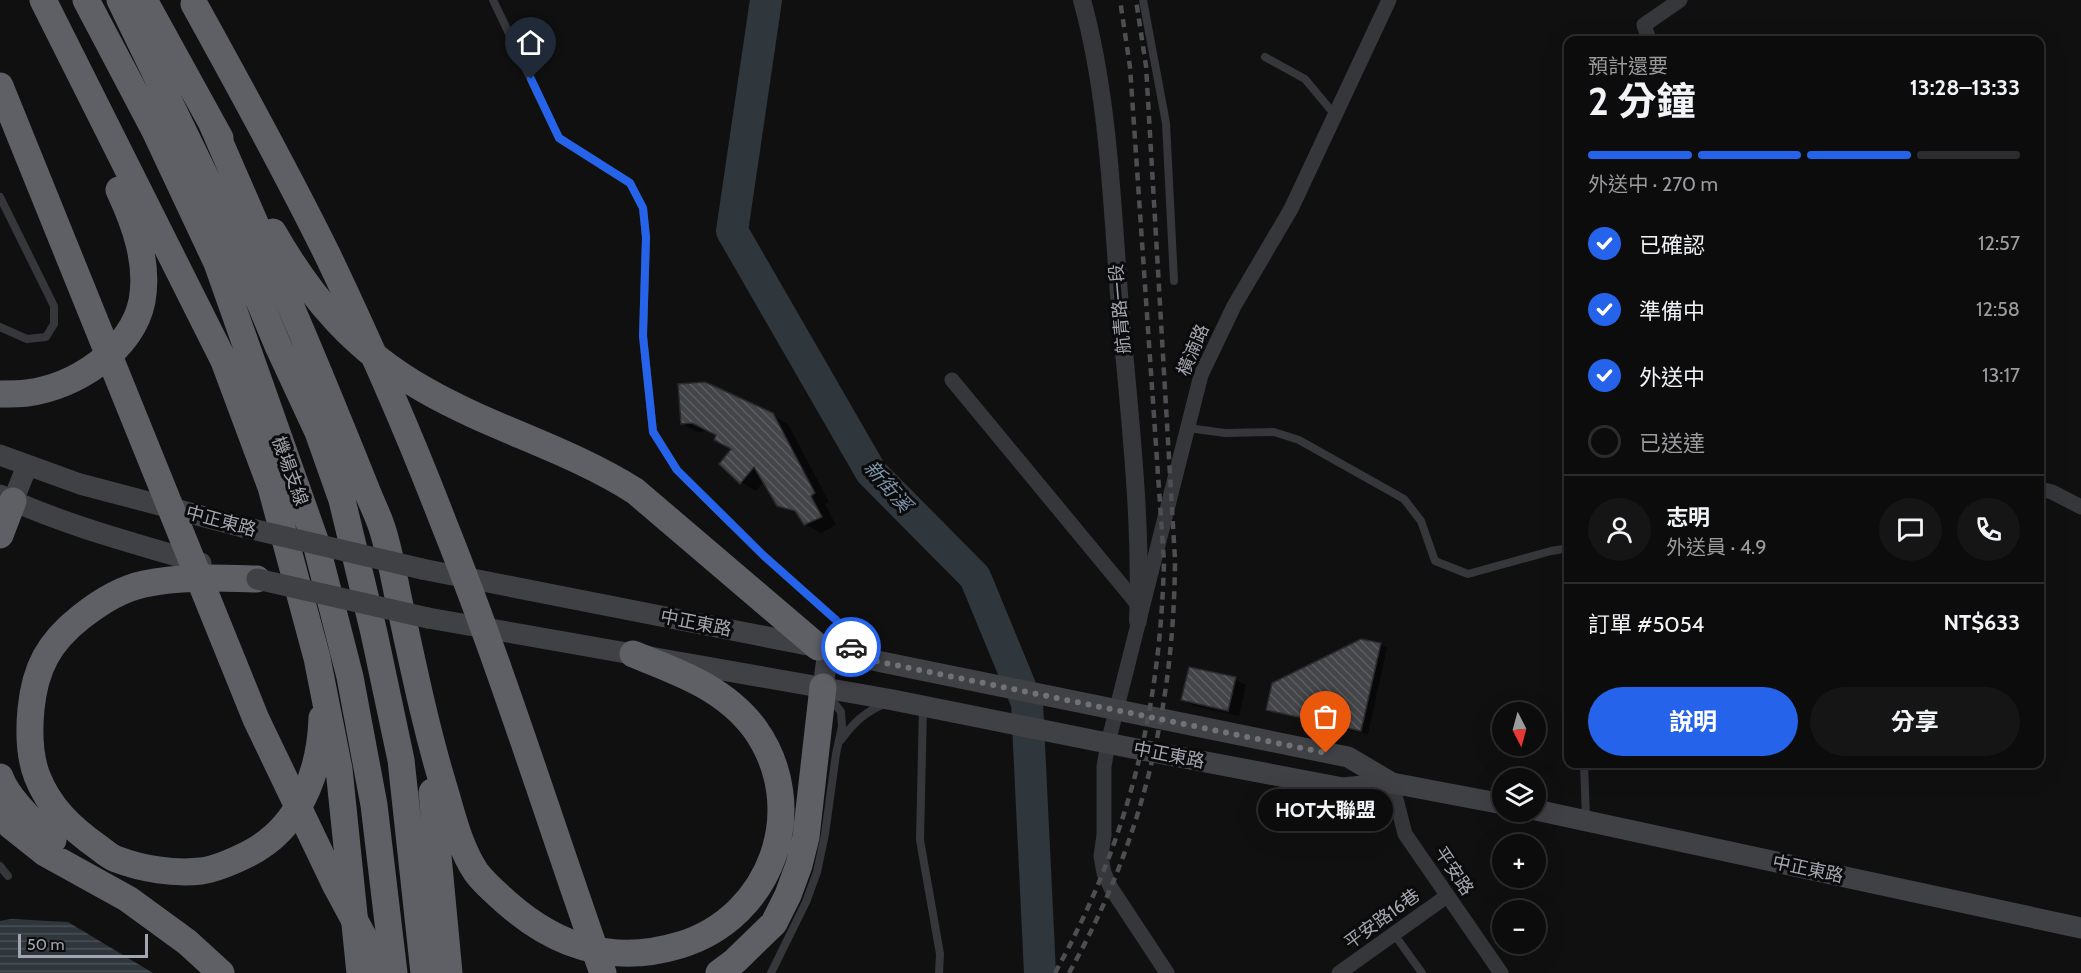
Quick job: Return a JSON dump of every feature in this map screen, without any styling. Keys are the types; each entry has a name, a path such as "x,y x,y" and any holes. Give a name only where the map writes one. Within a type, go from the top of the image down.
{"highway":[{"path":"0,394 28,393 65,383 98,365 119,345 132,325 142,301 143,261 132,218 44,29 35,0"},
{"path":"43,0 224,361 271,487 323,687 339,769 360,973"},
{"name":"機場支線","path":"86,0 155,131 217,263 315,540 350,677 372,793 394,973"},
{"path":"120,0 220,207 278,346 318,432 342,500 374,633 400,760 424,973"},
{"path":"144,0 281,247 314,295 356,342 381,363 426,391 576,458 635,490 823,649"},
{"path":"193,2 266,135 323,247 392,397 497,663 603,973"},
{"path":"0,86 256,719 335,884 383,973"},
{"path":"212,124 324,384 382,529 433,753 457,833 476,872 524,918 559,938 582,948 626,953 667,949 698,939 735,915 753,895 772,861 780,833 781,797 774,763 754,729 739,711 715,691 688,676 633,654"},
{"path":"0,535 7,498"},
{"path":"257,579 185,578 143,584 103,599 49,646 33,687 29,733 37,775 57,812 80,834 114,859 154,870 202,871 235,861 257,850 273,837 292,818 308,790 321,732 323,687"},
{"path":"718,973 735,961 774,923 792,885 806,837 823,687"},
{"path":"422,704 436,824 449,973"},
{"path":"0,777 3,786 40,829 104,886"},
{"path":"0,813 11,826 45,853 128,899 187,942 221,973"}],"main road":[{"name":"中正東路","path":"0,454 80,484 243,527 422,569 1089,703 1348,758 1392,783"},
{"path":"7,498 27,466"},
{"name":"中正東路","path":"7,498 102,534 257,579 428,618 893,700 1343,788 1392,783 1492,802"},
{"path":"823,649 823,687"},
{"name":"中正東路","path":"1546,812 2081,928"}],"street":[{"name":"航青路一段","path":"1082,0 1100,88 1112,202 1139,537 1139,613"},
{"name":"橫湳路","path":"1167,973 1111,888 1104,873 1101,856 1104,835 1104,767 1108,743 1201,375 1233,306 1291,209 1389,0"},
{"path":"1648,36 1644,25 1680,0"},
{"path":"952,380 1139,613"},
{"path":"2044,490 2081,507"},
{"name":"平安路","path":"1392,783 1405,834 1501,973"},
{"name":"平安路16巷","path":"1339,973 1447,896"}],"lane":[{"path":"493,0 559,138 630,183 643,208 646,237 643,336 653,432 677,470 764,556 836,620 856,657"},
{"path":"1143,0 1166,123 1174,281"},
{"path":"1265,57 1305,79 1335,115"},
{"path":"0,197 54,306 54,324 46,338 27,339 0,327"},
{"path":"1188,428 1226,433 1274,432 1299,440 1404,499 1421,521 1435,561 1468,574 1564,549"},
{"path":"771,973 806,902 817,872 825,834 842,726 841,712 823,687"},
{"path":"840,741 852,724 868,711 893,700"},
{"path":"923,706 920,840 939,954 939,973"},
{"path":"1584,768 1586,819"},
{"path":"0,866 8,876"},
{"path":"1394,934 1422,973"}],"shaded area":[{"path":"11,919 68,922 153,973 0,973 0,921"}],"building":[{"path":"705,382 773,413 815,493 811,496 822,517 804,525 795,511 777,506 754,467 740,484 719,464 731,449 714,440 716,435 692,423 681,424 678,384"},
{"path":"1361,639 1381,643 1361,731 1266,710 1272,683"},
{"path":"1189,667 1236,677 1228,711 1181,700"}],"waterway":[{"name":"新街溪","path":"766,0 732,231 871,472 975,577 1027,703 1040,973"}],"railway":[{"path":"1055,973 1080,924 1121,824 1147,723 1156,671 1161,617 1164,562 1130,67 1120,0"},
{"path":"1069,973 1116,874 1149,773 1168,669 1173,615 1175,560 1146,66 1136,0"}],"way so far":[{"path":"851,647 856,657 1326,753"}],"place":[{"name":"HOT大聯盟","path":"1326,753"}],"route":[{"path":"531,79 559,138 630,183 643,208 646,237 643,336 653,432 677,470 764,556 836,620 851,647"}]}
